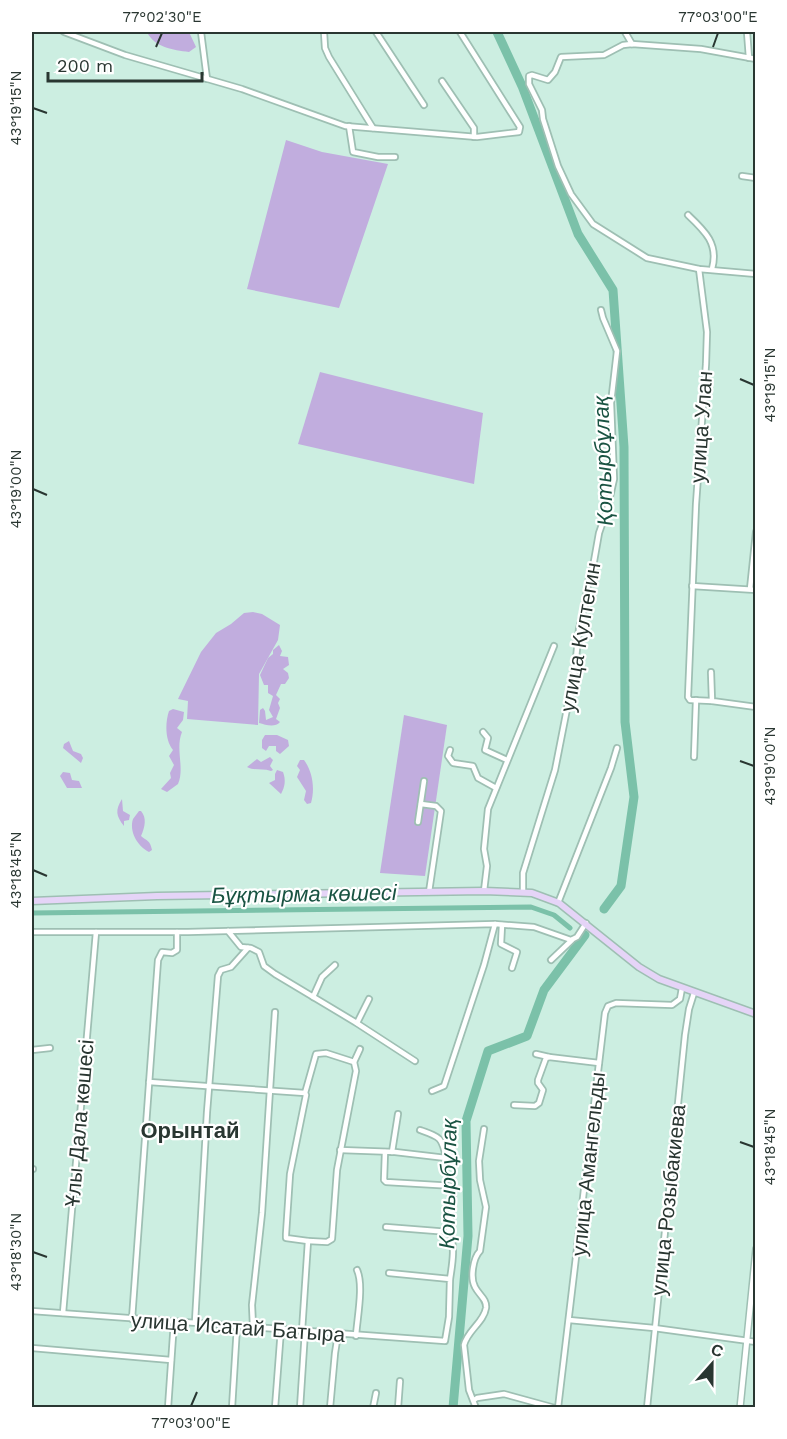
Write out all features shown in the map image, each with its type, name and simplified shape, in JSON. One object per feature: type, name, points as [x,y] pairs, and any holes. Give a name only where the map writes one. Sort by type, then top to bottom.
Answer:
[{"type":"main road","points":[[32,901],[168,896],[483,891],[532,893],[558,903],[586,922],[639,967],[659,979],[756,1014]]},
{"type":"street","points":[[64,32],[125,55],[207,79],[349,126],[474,137],[519,132],[520,128],[460,32]]},
{"type":"street","points":[[201,32],[207,79]]},
{"type":"street","points":[[324,32],[328,57],[373,128]]},
{"type":"street","points":[[376,32],[424,105]]},
{"type":"street","points":[[625,32],[632,44]]},
{"type":"street","points":[[747,32],[749,58]]},
{"type":"street","points":[[756,59],[701,49],[632,44],[623,45],[604,55],[561,57],[550,80],[529,76],[530,84],[542,110],[558,166],[571,194],[593,224],[647,258],[699,269],[756,274]]},
{"type":"street","points":[[442,81],[474,128],[474,137]]},
{"type":"street","points":[[349,126],[353,152],[378,157],[395,157]]},
{"type":"street","points":[[742,176],[756,178]]},
{"type":"street","points":[[688,215],[708,235],[713,248],[712,269]]},
{"type":"street","name":"улица Улан","points":[[696,700],[690,700],[688,697],[687,671],[706,343],[705,312],[699,269]]},
{"type":"street","name":"улица Култегин","points":[[523,892],[523,873],[555,770],[575,668],[579,629],[589,578],[614,479],[611,403],[616,351],[602,310]]},
{"type":"street","points":[[692,586],[753,590],[756,532]]},
{"type":"street","points":[[483,891],[487,866],[484,849],[488,809],[554,646]]},
{"type":"street","points":[[711,672],[712,701]]},
{"type":"street","points":[[694,757],[696,700],[756,707]]},
{"type":"street","points":[[483,732],[488,738],[485,750],[507,760]]},
{"type":"street","points":[[558,903],[617,748]]},
{"type":"street","points":[[450,750],[448,756],[453,763],[473,766],[478,778],[496,788]]},
{"type":"street","points":[[418,822],[424,781]]},
{"type":"street","points":[[421,804],[436,806],[441,811],[429,892]]},
{"type":"street","points":[[551,960],[577,938],[586,922]]},
{"type":"street","points":[[32,932],[177,932],[495,924],[534,927],[572,940]]},
{"type":"street","points":[[432,1091],[444,1086],[484,965],[495,924]]},
{"type":"street","points":[[502,925],[501,944],[517,952],[512,968]]},
{"type":"street","points":[[228,931],[241,947],[259,952],[264,966],[415,1061]]},
{"type":"street","name":"Ұлы Дала көшесі","points":[[63,1313],[96,932]]},
{"type":"street","points":[[132,1319],[158,960],[162,952],[172,953],[177,950],[177,932]]},
{"type":"street","points":[[195,1322],[218,976],[221,970],[231,967],[248,948]]},
{"type":"street","points":[[313,997],[322,977],[335,965]]},
{"type":"street","name":"улица Амангельды","points":[[556,1407],[608,1006],[616,1003],[672,1005],[680,999],[682,988]]},
{"type":"street","name":"улица Розыбакиева","points":[[647,1407],[685,1035],[694,993]]},
{"type":"street","points":[[357,1023],[369,999]]},
{"type":"street","points":[[253,1327],[252,1305],[262,1213],[275,1012]]},
{"type":"street","points":[[32,1050],[50,1048]]},
{"type":"street","points":[[354,1062],[326,1053],[316,1054],[305,1093],[290,1174],[286,1238],[327,1242],[332,1239],[340,1150],[356,1071],[354,1062],[360,1049]]},
{"type":"street","points":[[536,1054],[599,1063]]},
{"type":"street","points":[[514,1105],[535,1106],[538,1103],[543,1090],[538,1083],[546,1059],[549,1057]]},
{"type":"street","points":[[149,1082],[305,1093]]},
{"type":"street","points":[[392,1152],[398,1114]]},
{"type":"street","points":[[476,1407],[469,1390],[464,1345],[486,1307],[482,1296],[474,1286],[476,1256],[480,1251],[486,1207],[479,1170],[484,1129]]},
{"type":"street","points":[[340,1150],[392,1152],[446,1158],[439,1136],[420,1130]]},
{"type":"street","points":[[386,1152],[384,1180],[386,1182],[454,1186],[449,1232],[452,1235],[453,1249],[450,1279],[389,1273]]},
{"type":"street","points":[[386,1227],[449,1232]]},
{"type":"street","points":[[300,1407],[308,1241]]},
{"type":"street","points":[[740,1407],[756,1249]]},
{"type":"street","points":[[356,1336],[359,1292],[357,1270]]},
{"type":"street","name":"улица Исатай Батыра","points":[[32,1311],[445,1341],[449,1317],[450,1279]]},
{"type":"street","points":[[569,1320],[654,1328],[756,1342]]},
{"type":"street","points":[[168,1407],[174,1321]]},
{"type":"street","points":[[232,1407],[237,1326]]},
{"type":"street","points":[[275,1407],[282,1329]]},
{"type":"street","points":[[330,1407],[338,1334]]},
{"type":"street","points":[[32,1348],[171,1360]]},
{"type":"street","points":[[398,1407],[400,1381]]},
{"type":"street","points":[[373,1407],[376,1393]]},
{"type":"street","points":[[474,1400],[504,1394],[556,1407]]},
{"type":"shaded area","points":[[147,32],[189,32],[196,47],[189,52],[171,49],[154,41]]},
{"type":"shaded area","points":[[286,140],[322,152],[388,164],[339,308],[247,289]]},
{"type":"shaded area","points":[[320,372],[483,413],[474,484],[298,444]]},
{"type":"shaded area","points":[[244,613],[262,614],[280,625],[278,640],[259,674],[258,725],[187,719],[188,701],[178,699],[201,652],[216,633]]},
{"type":"shaded area","points":[[279,645],[282,651],[280,656],[288,657],[289,665],[283,669],[288,673],[289,678],[285,684],[281,684],[276,695],[280,699],[278,703],[280,708],[276,719],[280,722],[276,725],[267,725],[259,723],[260,710],[263,708],[265,711],[266,720],[273,717],[269,710],[273,696],[268,693],[268,685],[264,685],[260,675],[268,658],[273,654],[273,650]]},
{"type":"shaded area","points":[[173,709],[184,712],[183,720],[177,728],[182,732],[179,745],[181,772],[178,784],[167,792],[161,789],[171,778],[170,773],[174,765],[169,756],[173,750],[168,741],[166,726],[169,711]]},
{"type":"shaded area","points":[[404,715],[447,725],[425,876],[380,873]]},
{"type":"shaded area","points":[[265,735],[277,735],[288,740],[289,746],[280,754],[276,751],[276,746],[269,746],[266,751],[262,748]]},
{"type":"shaded area","points":[[69,741],[73,751],[81,754],[83,758],[81,763],[63,748],[64,744]]},
{"type":"shaded area","points":[[270,757],[273,760],[270,766],[273,770],[271,771],[247,767],[257,759],[261,762]]},
{"type":"shaded area","points":[[300,760],[304,760],[307,765],[312,781],[311,803],[307,804],[304,800],[306,791],[297,777],[300,770],[297,766]]},
{"type":"shaded area","points":[[277,770],[283,772],[285,778],[281,794],[269,783],[275,780]]},
{"type":"shaded area","points":[[63,772],[70,773],[72,780],[79,781],[82,788],[67,788],[60,776]]},
{"type":"shaded area","points":[[122,799],[123,811],[130,815],[129,820],[124,821],[124,826],[117,813]]},
{"type":"shaded area","points":[[139,811],[145,820],[141,836],[150,844],[152,850],[149,852],[141,846],[133,833],[133,819]]},
{"type":"waterway","name":"Қотырбұлақ","points":[[497,32],[522,86],[578,234],[613,290],[624,447],[625,722],[634,797],[621,886],[604,909]]},
{"type":"waterway","name":"Бұқтырма көшесі","points":[[32,913],[531,907],[554,915],[570,928]]},
{"type":"waterway","name":"Қотырбұлақ","points":[[453,1408],[468,1236],[466,1121],[488,1051],[527,1036],[544,990],[585,935]]},
{"type":"district","name":"Орынтай","points":[[190,1130]]}]
